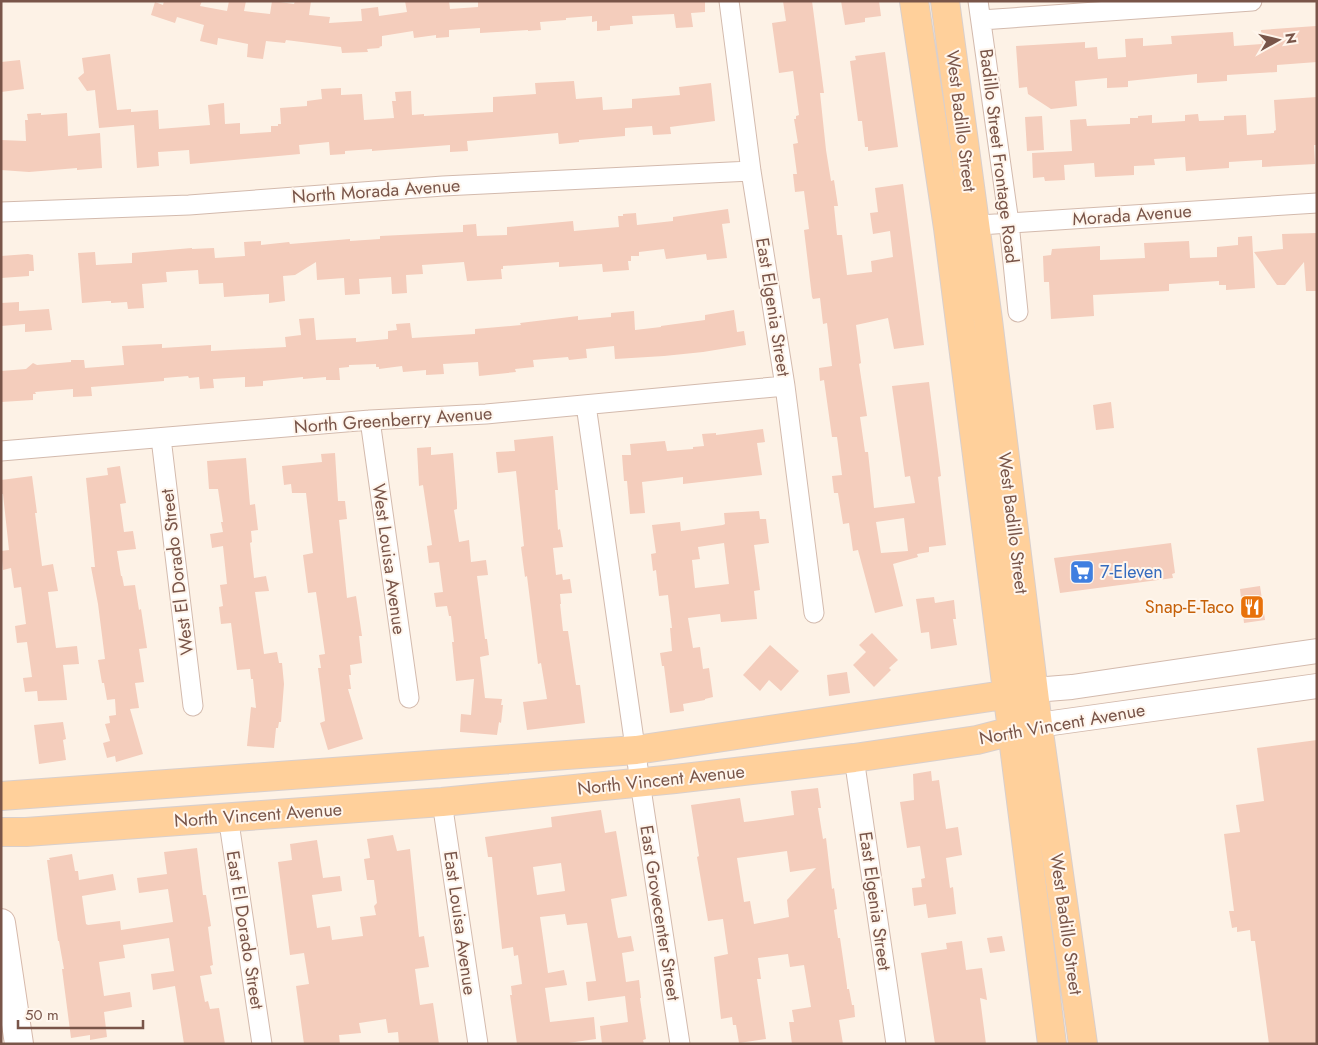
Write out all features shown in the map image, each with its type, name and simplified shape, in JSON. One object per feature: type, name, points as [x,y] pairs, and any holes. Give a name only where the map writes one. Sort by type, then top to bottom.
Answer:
[{"type":"main road","name":"West Badillo Street","points":[[914,1],[961,227],[988,320],[1038,725],[1083,1044]]},
{"type":"main road","name":"West Badillo Street","points":[[945,1],[961,227],[1007,694],[1052,1044]]},
{"type":"main road","name":"North Vincent Avenue","points":[[1,796],[636,750],[1034,690]]},
{"type":"main road","name":"North Vincent Avenue","points":[[1,832],[442,802],[640,782],[854,758],[977,740],[1038,725]]},
{"type":"main road","points":[[1,924],[19,1044]]},
{"type":"street","name":"East Elgenia Street","points":[[730,1],[751,171],[785,386],[814,613]]},
{"type":"street","name":"Badillo Street Frontage Road","points":[[978,1],[1009,223],[1018,312]]},
{"type":"street","points":[[981,20],[1252,1]]},
{"type":"street","name":"North Morada Avenue","points":[[1,212],[189,205],[443,186],[751,171]]},
{"type":"street","name":"Morada Avenue","points":[[961,227],[1317,203]]},
{"type":"street","name":"North Greenberry Avenue","points":[[1,451],[370,420],[486,414],[785,386]]},
{"type":"street","name":"East Grovecenter Street","points":[[586,405],[680,1044]]},
{"type":"street","name":"West Louisa Avenue","points":[[370,420],[409,698]]},
{"type":"street","name":"West El Dorado Street","points":[[161,438],[193,706]]},
{"type":"street","name":"North Vincent Avenue","points":[[1034,690],[1072,687],[1317,651]]},
{"type":"street","name":"North Vincent Avenue","points":[[1038,725],[1317,686]]},
{"type":"street","name":"East Elgenia Street","points":[[854,758],[896,1044]]},
{"type":"street","name":"East Louisa Avenue","points":[[442,802],[478,1044]]},
{"type":"street","name":"East El Dorado Street","points":[[228,816],[262,1044]]},
{"type":"building","points":[[164,1],[202,1],[200,6],[227,11],[229,1],[246,1],[244,11],[270,14],[272,1],[294,4],[295,1],[311,1],[309,15],[330,17],[329,23],[362,21],[361,9],[378,7],[379,16],[407,12],[405,1],[449,1],[450,9],[478,7],[478,2],[491,1],[705,1],[705,12],[691,13],[693,27],[676,28],[674,14],[632,16],[633,24],[610,26],[610,30],[597,31],[597,21],[592,22],[592,16],[540,22],[541,30],[480,33],[480,28],[449,30],[449,37],[436,38],[436,35],[414,38],[413,31],[382,36],[382,46],[380,48],[367,49],[368,52],[342,53],[341,47],[286,40],[285,43],[266,41],[263,59],[247,57],[248,44],[218,38],[217,45],[200,41],[204,25],[177,17],[175,23],[151,15],[155,2],[163,5]]},
{"type":"building","points":[[783,1],[812,1],[824,93],[820,93],[826,150],[831,181],[834,180],[838,206],[834,206],[837,235],[842,235],[847,275],[872,272],[871,261],[893,257],[890,231],[873,234],[870,213],[878,212],[875,188],[903,184],[924,345],[894,349],[888,318],[856,325],[861,363],[859,364],[867,416],[860,417],[865,452],[868,452],[874,508],[915,503],[910,476],[905,477],[892,386],[929,382],[941,476],[938,477],[946,545],[929,547],[929,552],[917,554],[918,557],[893,564],[903,606],[875,613],[858,550],[853,551],[849,523],[843,524],[838,493],[834,493],[832,476],[842,475],[837,437],[832,437],[824,380],[820,381],[819,368],[832,366],[827,323],[823,324],[820,298],[813,299],[812,297],[804,230],[809,229],[804,191],[795,192],[793,174],[797,174],[793,144],[798,143],[794,119],[799,115],[793,71],[779,73],[772,23],[786,21]],"holes":[[[904,518],[908,551],[881,553],[876,522]]]},
{"type":"building","points":[[841,1],[879,1],[881,16],[865,18],[865,22],[845,25]]},
{"type":"building","points":[[1316,26],[1317,62],[1277,65],[1277,72],[1227,75],[1227,81],[1197,83],[1197,74],[1128,81],[1128,87],[1107,88],[1107,78],[1075,81],[1077,106],[1051,109],[1028,94],[1027,87],[1019,88],[1016,46],[1085,42],[1085,48],[1097,47],[1098,59],[1126,57],[1125,39],[1143,38],[1143,46],[1172,44],[1171,36],[1233,32],[1234,46],[1262,44],[1261,30]]},
{"type":"building","points":[[885,52],[898,147],[868,151],[868,147],[865,147],[862,121],[858,121],[850,61],[856,60],[855,56]]},
{"type":"building","points":[[110,54],[117,110],[131,109],[131,112],[158,110],[159,129],[210,125],[208,105],[224,103],[225,124],[240,123],[240,134],[271,132],[271,126],[281,124],[280,108],[307,106],[307,101],[322,99],[321,89],[341,88],[341,95],[362,94],[364,120],[394,118],[392,101],[396,101],[395,92],[411,91],[412,115],[493,112],[493,97],[536,94],[535,83],[574,81],[576,99],[602,97],[603,110],[632,108],[632,99],[680,95],[679,87],[711,83],[715,121],[670,127],[671,134],[653,135],[652,126],[625,128],[625,136],[579,140],[579,142],[559,144],[558,133],[467,141],[468,151],[450,152],[450,145],[372,151],[372,149],[345,151],[345,154],[330,155],[329,142],[299,145],[300,154],[190,164],[189,150],[158,152],[159,166],[137,168],[134,125],[99,128],[95,90],[87,91],[78,78],[84,73],[82,58]]},
{"type":"building","points":[[20,60],[24,89],[1,92],[1,62]]},
{"type":"building","points":[[1317,97],[1317,145],[1314,145],[1315,164],[1262,167],[1262,160],[1229,162],[1229,168],[1186,171],[1185,157],[1154,159],[1155,165],[1134,166],[1134,175],[1095,177],[1094,163],[1064,165],[1065,180],[1045,181],[1044,177],[1033,178],[1032,153],[1072,151],[1070,120],[1086,119],[1087,126],[1130,124],[1130,118],[1152,115],[1152,123],[1185,121],[1185,115],[1198,114],[1199,121],[1224,120],[1224,116],[1246,115],[1247,135],[1274,133],[1276,130],[1274,100]]},
{"type":"building","points":[[41,113],[41,115],[67,113],[68,136],[100,133],[102,168],[29,172],[1,170],[1,140],[26,141],[25,120],[28,120],[27,114]]},
{"type":"building","points":[[1042,116],[1044,150],[1027,151],[1025,117]]},
{"type":"building","points":[[728,209],[730,223],[722,224],[727,258],[707,260],[706,254],[666,259],[664,249],[639,252],[639,256],[631,256],[631,261],[628,261],[629,270],[603,272],[602,264],[559,267],[559,262],[503,266],[503,269],[501,269],[502,279],[467,281],[464,262],[422,265],[423,274],[406,275],[407,293],[392,294],[391,277],[359,279],[360,294],[345,295],[344,278],[317,280],[316,262],[295,275],[283,276],[285,301],[269,303],[269,294],[224,297],[223,283],[199,284],[198,270],[166,272],[167,282],[142,284],[144,308],[128,309],[127,302],[82,303],[78,253],[95,252],[96,265],[132,263],[132,253],[192,248],[214,248],[215,258],[245,256],[244,242],[261,241],[261,245],[289,242],[290,244],[350,239],[350,241],[380,239],[380,236],[463,232],[463,225],[476,224],[477,236],[507,235],[507,227],[573,221],[574,231],[619,227],[618,216],[623,216],[623,214],[636,213],[637,225],[673,221],[673,217]]},
{"type":"building","points":[[1317,233],[1317,291],[1306,291],[1304,262],[1285,285],[1277,285],[1254,252],[1283,249],[1282,234]]},
{"type":"building","points":[[1252,236],[1255,288],[1226,290],[1226,285],[1219,285],[1219,281],[1169,284],[1169,291],[1093,295],[1094,316],[1051,319],[1049,282],[1044,282],[1043,256],[1051,255],[1052,249],[1100,246],[1100,260],[1145,258],[1144,243],[1189,241],[1190,258],[1217,257],[1217,247],[1238,245],[1238,237]]},
{"type":"building","points":[[33,255],[34,271],[29,271],[29,276],[1,278],[1,256]]},
{"type":"building","points":[[19,302],[19,311],[49,309],[52,330],[25,332],[25,324],[1,326],[1,303]]},
{"type":"building","points":[[734,310],[737,332],[744,331],[746,345],[703,352],[615,359],[614,346],[586,349],[587,358],[569,360],[568,357],[533,360],[534,367],[515,369],[516,372],[479,376],[478,362],[443,364],[444,374],[426,375],[426,370],[403,372],[402,366],[379,369],[379,367],[376,367],[376,364],[349,365],[349,367],[339,368],[340,380],[326,380],[326,377],[303,379],[303,377],[263,381],[263,386],[245,387],[245,377],[213,379],[214,388],[200,389],[199,377],[189,378],[188,376],[164,378],[164,381],[91,387],[92,396],[73,397],[73,389],[35,392],[33,400],[1,402],[1,371],[26,369],[33,363],[37,365],[71,362],[71,360],[84,360],[85,368],[124,365],[122,346],[162,344],[162,348],[211,345],[211,351],[286,347],[285,337],[301,335],[299,319],[314,318],[316,340],[356,338],[356,342],[388,339],[388,331],[397,330],[396,324],[410,323],[412,338],[475,334],[475,329],[521,325],[520,323],[578,316],[578,320],[611,317],[611,313],[634,311],[635,330],[705,320],[705,315]]},
{"type":"building","points":[[1111,402],[1114,428],[1096,430],[1093,405]]},
{"type":"building","points":[[763,429],[765,442],[757,443],[762,475],[683,484],[683,477],[642,482],[645,513],[630,514],[627,481],[624,481],[622,455],[631,455],[630,444],[665,441],[667,451],[693,449],[693,447],[704,446],[702,434],[716,433],[716,435]]},
{"type":"building","points":[[553,436],[558,490],[555,490],[558,530],[560,529],[563,547],[553,548],[556,575],[562,574],[563,580],[570,579],[572,593],[560,594],[560,604],[563,631],[568,631],[576,685],[580,685],[585,723],[527,730],[523,702],[547,699],[541,663],[538,664],[527,576],[525,577],[521,547],[524,546],[516,471],[498,473],[496,452],[515,451],[514,440]]},
{"type":"building","points":[[431,447],[431,455],[453,453],[457,503],[457,509],[454,510],[459,542],[469,540],[471,562],[486,560],[488,575],[477,576],[485,639],[487,639],[489,655],[480,657],[485,698],[502,699],[501,723],[499,722],[497,735],[460,732],[461,714],[471,715],[474,679],[456,681],[451,616],[449,616],[447,606],[436,607],[434,593],[443,592],[439,562],[429,563],[427,546],[432,545],[423,485],[419,486],[417,448]]},
{"type":"building","points":[[335,453],[338,501],[345,501],[347,519],[339,520],[347,598],[356,596],[362,636],[359,636],[362,663],[350,665],[351,689],[348,689],[363,739],[328,750],[320,723],[325,721],[318,668],[321,668],[319,655],[325,654],[316,592],[308,593],[303,555],[313,553],[306,493],[292,493],[291,484],[284,485],[282,466],[322,462],[321,454]]},
{"type":"building","points":[[246,458],[250,505],[255,504],[258,530],[251,531],[252,542],[250,543],[254,578],[266,576],[269,591],[255,592],[264,654],[277,652],[279,663],[282,663],[284,684],[281,722],[279,722],[278,728],[276,728],[274,748],[247,746],[251,707],[256,708],[253,679],[251,679],[250,669],[237,670],[231,623],[221,624],[219,607],[223,606],[220,585],[227,584],[223,546],[212,548],[210,534],[223,532],[221,522],[223,522],[218,489],[209,489],[207,461]]},
{"type":"building","points":[[120,466],[126,503],[120,504],[124,532],[133,531],[136,549],[117,551],[124,586],[135,585],[147,648],[139,649],[144,682],[135,683],[139,708],[130,709],[143,754],[116,762],[115,756],[107,758],[103,743],[110,741],[105,724],[110,723],[109,716],[116,715],[115,699],[107,700],[98,660],[105,659],[91,567],[95,567],[86,478],[108,475],[107,468]]},
{"type":"building","points":[[32,476],[42,566],[53,564],[58,591],[48,592],[56,648],[77,646],[79,664],[63,665],[67,700],[38,701],[37,691],[25,692],[23,678],[32,677],[27,642],[17,643],[15,626],[26,624],[21,587],[14,588],[11,568],[3,570],[1,551],[9,550],[3,494],[1,494],[1,480]]},
{"type":"building","points":[[759,511],[760,519],[766,519],[769,543],[754,545],[760,590],[754,591],[757,619],[721,622],[720,614],[688,618],[693,648],[700,647],[703,669],[709,668],[713,697],[683,704],[684,711],[670,713],[664,666],[662,666],[660,653],[672,651],[670,628],[672,628],[668,595],[659,596],[656,570],[653,571],[651,554],[656,553],[652,525],[680,522],[681,531],[723,525],[725,524],[724,513]],"holes":[[[724,543],[729,584],[695,588],[692,560],[700,559],[698,547]]]},
{"type":"building","points":[[1171,543],[1175,573],[1172,574],[1173,578],[1060,593],[1054,558]]},
{"type":"building","name":"Snap-E-Taco","points":[[1260,586],[1265,620],[1244,623],[1240,589]]},
{"type":"building","points":[[934,597],[935,603],[954,600],[956,619],[953,619],[957,645],[931,649],[929,632],[921,633],[916,599]]},
{"type":"building","points":[[872,633],[898,660],[874,687],[853,665],[866,652],[859,645]]},
{"type":"building","points":[[770,645],[799,671],[781,691],[769,680],[760,691],[743,675]]},
{"type":"building","points":[[847,672],[850,693],[829,696],[827,675]]},
{"type":"building","points":[[63,722],[66,739],[63,740],[66,760],[39,764],[34,725]]},
{"type":"building","points":[[1317,740],[1317,1044],[1269,1044],[1255,941],[1251,941],[1250,930],[1237,932],[1237,927],[1232,928],[1229,911],[1234,911],[1224,834],[1240,832],[1236,805],[1264,801],[1257,748]]},
{"type":"building","points":[[931,771],[932,781],[939,780],[946,829],[958,827],[962,855],[946,858],[950,888],[953,887],[956,914],[928,918],[926,904],[914,906],[912,888],[922,887],[921,879],[925,878],[920,846],[907,848],[900,802],[914,800],[913,774]]},
{"type":"building","points":[[818,788],[821,808],[818,808],[823,839],[826,838],[832,889],[834,888],[837,909],[834,910],[838,938],[840,938],[847,989],[849,989],[852,1005],[854,1005],[855,1017],[839,1020],[843,1044],[792,1044],[789,1022],[794,1022],[792,1010],[811,1007],[804,965],[790,967],[788,954],[758,958],[761,979],[757,979],[766,1039],[739,1043],[736,1025],[733,1025],[732,1017],[721,1019],[714,957],[728,954],[723,919],[708,921],[697,857],[699,856],[691,805],[740,798],[744,822],[753,821],[794,815],[791,791]],"holes":[[[787,851],[790,872],[816,868],[787,900],[789,917],[754,924],[750,901],[744,902],[737,858]]]},
{"type":"building","points":[[601,810],[605,833],[616,831],[627,896],[611,899],[618,938],[631,936],[634,951],[622,953],[626,982],[639,980],[646,1039],[643,1040],[644,1044],[602,1044],[600,1026],[628,1022],[625,996],[588,1001],[586,982],[596,981],[587,923],[567,925],[565,914],[540,917],[548,973],[564,970],[567,985],[545,988],[550,1022],[594,1017],[596,1039],[561,1044],[517,1044],[510,995],[512,995],[511,986],[522,984],[518,955],[514,956],[513,947],[502,949],[492,857],[488,857],[485,837],[552,827],[551,817]],"holes":[[[561,863],[565,891],[537,895],[533,867]]]},
{"type":"building","points":[[393,835],[397,851],[410,849],[419,937],[424,936],[429,967],[415,969],[420,1005],[433,1003],[439,1044],[399,1044],[398,1032],[388,1033],[386,1019],[359,1023],[361,1033],[339,1035],[340,1044],[304,1044],[296,986],[309,984],[304,953],[290,955],[278,862],[292,860],[290,844],[317,840],[323,878],[340,876],[342,891],[312,895],[317,928],[330,926],[332,940],[363,936],[360,917],[376,915],[374,906],[377,903],[374,880],[367,880],[364,859],[370,858],[367,839]]},
{"type":"building","points":[[197,848],[203,895],[206,895],[211,926],[208,927],[213,965],[210,966],[212,974],[200,976],[205,1002],[208,1001],[210,1009],[219,1008],[225,1044],[184,1044],[175,986],[153,990],[151,974],[174,971],[169,938],[123,945],[125,958],[99,962],[104,996],[130,992],[132,1007],[104,1012],[107,1037],[90,1040],[90,1035],[71,1038],[62,969],[64,969],[58,941],[47,860],[72,854],[75,871],[78,871],[79,880],[113,874],[116,890],[82,896],[86,924],[120,921],[121,930],[173,922],[168,889],[139,893],[137,878],[167,874],[164,852]]},
{"type":"building","points":[[1002,936],[1005,951],[990,953],[987,938]]},
{"type":"building","points":[[962,941],[966,970],[982,968],[987,1000],[980,998],[986,1044],[935,1044],[921,953],[947,949],[946,943]]},
{"type":"place","name":"7-Eleven","points":[[1082,572]]},
{"type":"place","name":"Snap-E-Taco","points":[[1252,607]]}]
